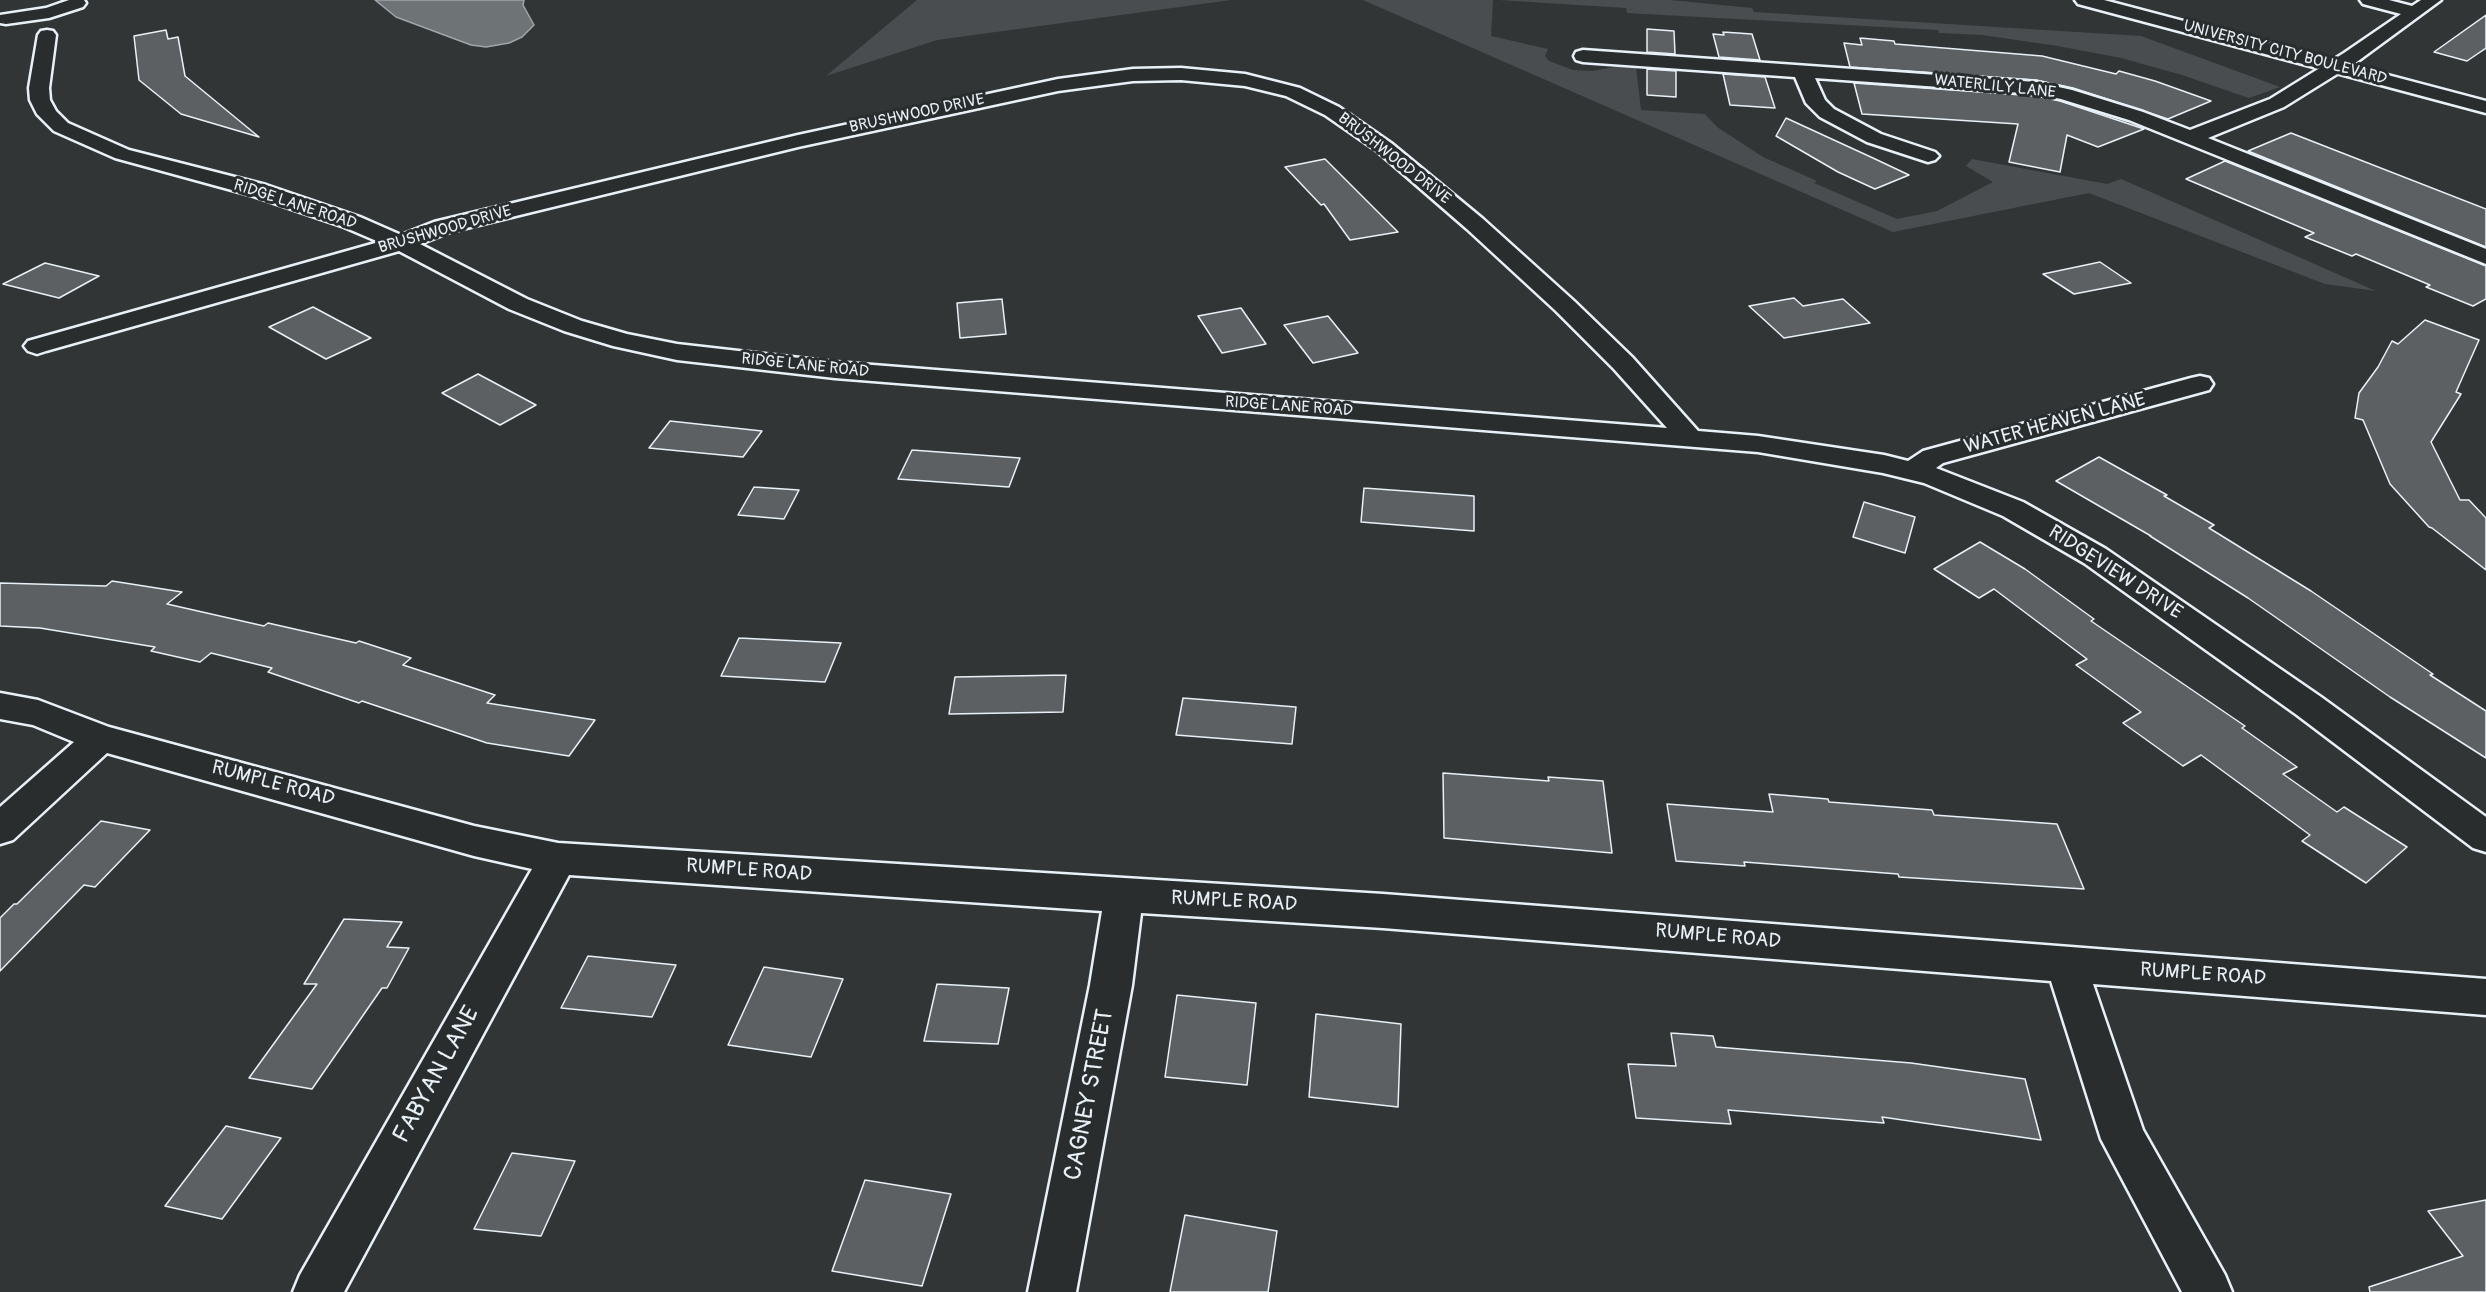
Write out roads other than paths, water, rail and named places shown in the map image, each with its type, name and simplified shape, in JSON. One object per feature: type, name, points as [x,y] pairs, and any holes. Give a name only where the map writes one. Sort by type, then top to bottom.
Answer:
[{"type":"street","name":"UNIVERSITY CITY BOULEVARD","points":[[2084,0],[2486,92]]},
{"type":"street","name":"UNIVERSITY CITY BOULEVARD","points":[[2135,0],[2343,61],[2486,107]]},
{"type":"street","points":[[2369,0],[2415,12]]},
{"type":"street","points":[[2192,137],[2277,103],[2432,0]]},
{"type":"street","points":[[3,18],[49,13],[77,2]]},
{"type":"street","points":[[3,18],[28,25],[47,36],[64,26],[75,10],[77,2]]},
{"type":"street","name":"RIDGE LANE ROAD","points":[[47,36],[39,88],[40,100],[47,114],[61,127],[122,154],[309,207],[401,243],[518,304],[573,326],[622,341],[677,352],[835,370],[1689,438]]},
{"type":"street","name":"WATERLILY LANE","points":[[1583,56],[2036,88],[2099,103],[2192,137],[2486,257]]},
{"type":"street","points":[[1803,72],[1816,103],[1827,113],[1874,138],[1928,156]]},
{"type":"street","name":"BRUSHWOOD DRIVE","points":[[37,346],[401,243],[442,227],[633,180],[888,120],[1058,85],[1155,74],[1245,80],[1285,90],[1317,103],[1384,147],[1475,224],[1565,306],[1630,371],[1689,438]]},
{"type":"street","name":"WATER HEAVEN LANE","points":[[1912,471],[1933,457],[2200,384]]},
{"type":"street","name":"RIDGEVIEW DRIVE","points":[[1689,438],[1816,452],[1912,471],[1970,490],[2013,509],[2094,556],[2300,700],[2486,837]]},
{"type":"street","name":"RUMPLE ROAD","points":[[0,706],[38,713],[101,738],[474,841],[558,858],[1383,911],[2486,997]]},
{"type":"street","points":[[0,829],[101,738]]},
{"type":"street","name":"FABYAN LANE","points":[[316,1292],[558,858]]},
{"type":"street","name":"CAGNEY STREET","points":[[1052,1292],[1111,985],[1124,896]]},
{"type":"street","points":[[2066,965],[2124,1139],[2208,1292]]}]
